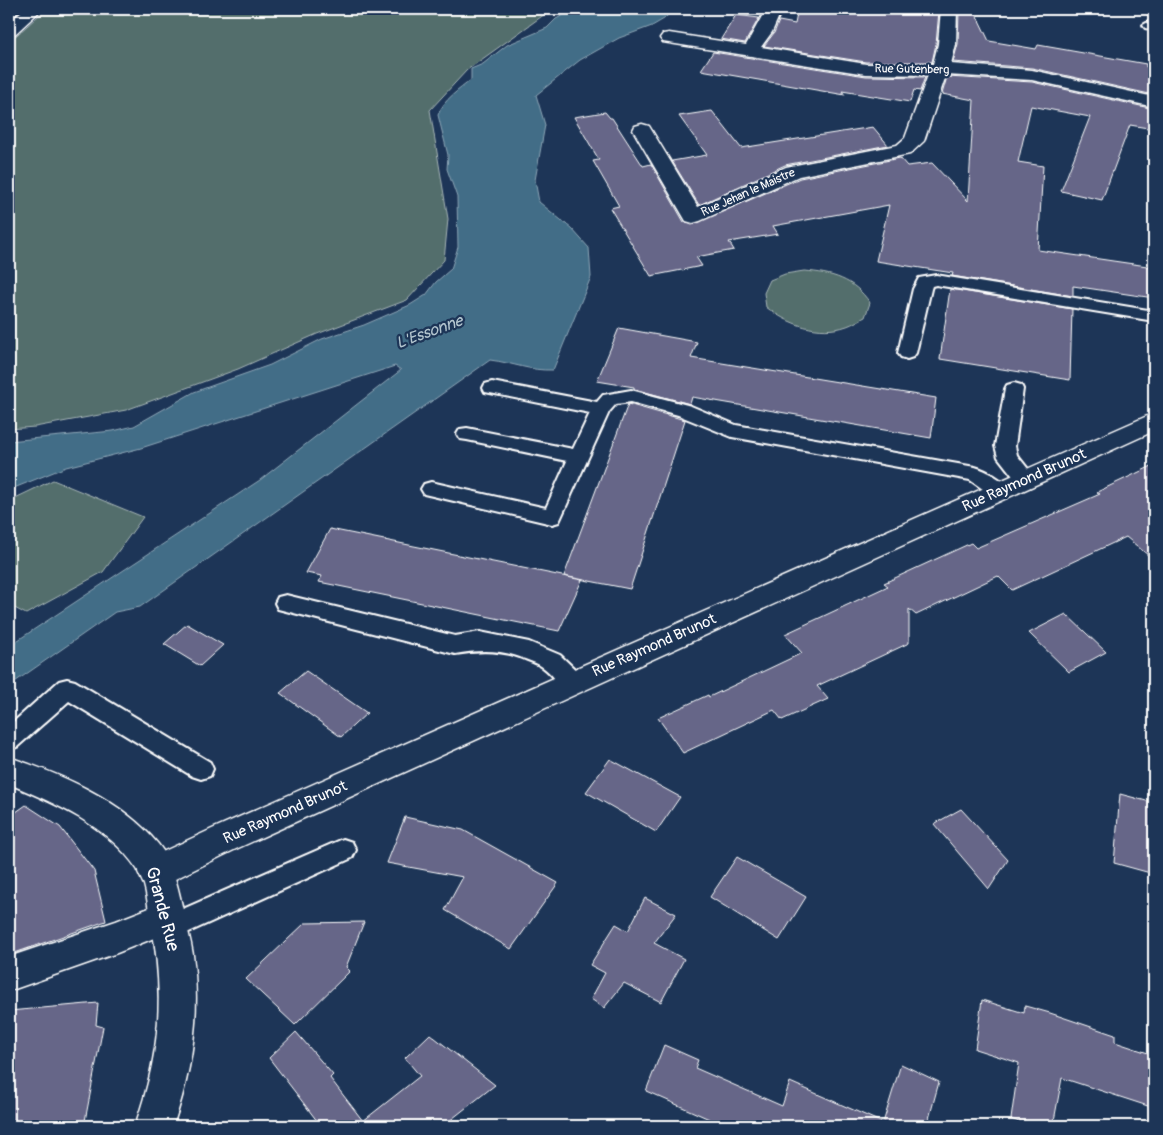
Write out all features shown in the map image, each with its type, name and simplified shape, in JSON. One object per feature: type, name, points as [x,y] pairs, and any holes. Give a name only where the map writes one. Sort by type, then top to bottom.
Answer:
[{"type":"street","points":[[9,30],[34,9]]},
{"type":"street","points":[[750,51],[763,32],[774,9]]},
{"type":"street","points":[[940,70],[947,44],[949,9]]},
{"type":"street","name":"Rue Gutenberg","points":[[669,38],[866,69],[997,71],[1032,75],[1154,102]]},
{"type":"street","name":"Rue Jehan le Maistre","points":[[642,130],[693,217],[793,171],[903,150],[914,141],[940,70]]},
{"type":"street","name":"Rue Raymond Brunot","points":[[156,872],[1154,421]]},
{"type":"street","name":"Grande Rue","points":[[9,770],[59,790],[105,817],[128,834],[148,855],[156,872],[176,961],[177,1000],[175,1042],[169,1081],[154,1126]]},
{"type":"street","points":[[9,974],[168,922]]},
{"type":"lane","points":[[907,353],[922,289],[925,282],[936,280],[1154,316]]},
{"type":"lane","points":[[492,388],[601,409]]},
{"type":"lane","points":[[1014,389],[1006,446],[1008,457],[1026,479]]},
{"type":"lane","points":[[431,489],[552,517],[601,409],[610,399],[631,396],[684,410],[732,431],[975,474],[1000,490]]},
{"type":"lane","points":[[467,434],[579,457]]},
{"type":"lane","points":[[975,474],[1008,457]]},
{"type":"lane","points":[[286,603],[454,646],[480,641],[521,648],[552,661],[573,682]]},
{"type":"lane","points":[[9,740],[67,688],[202,769]]},
{"type":"lane","points":[[168,922],[342,850]]},
{"type":"green space","points":[[46,9],[552,9],[467,70],[430,110],[448,219],[444,260],[407,300],[317,334],[238,369],[126,410],[35,427],[9,429],[9,42]]},
{"type":"green space","points":[[804,271],[824,273],[842,279],[857,288],[870,303],[865,317],[836,329],[815,329],[784,319],[766,307],[764,293],[770,280],[785,274]]},
{"type":"green space","points":[[53,480],[143,517],[103,572],[26,614],[9,605],[9,501]]},
{"type":"water","name":"L'Essonne","points":[[574,9],[674,9],[664,19],[652,26],[619,38],[580,60],[536,95],[545,125],[535,180],[539,202],[572,229],[589,248],[591,277],[553,370],[536,369],[490,360],[140,607],[115,612],[9,686],[9,646],[260,480],[401,370],[395,366],[141,448],[66,467],[9,490],[9,441],[113,431],[134,426],[194,392],[270,365],[322,339],[364,325],[410,305],[426,295],[436,282],[451,269],[458,247],[457,197],[447,169],[448,155],[438,115],[441,109],[452,95],[471,80],[471,69],[483,64],[507,45],[547,28],[556,19]]},
{"type":"building","points":[[798,9],[919,9],[918,11],[939,11],[936,44],[932,62],[866,62],[764,46],[774,33],[779,21],[795,24]]},
{"type":"building","points":[[959,12],[975,12],[989,41],[1036,49],[1038,45],[1146,64],[1146,67],[1154,68],[1154,95],[1032,68],[953,62],[958,44]]},
{"type":"building","points":[[736,15],[759,18],[745,43],[721,39]]},
{"type":"building","points":[[713,52],[866,76],[925,77],[920,91],[914,90],[910,102],[842,91],[845,95],[701,70]]},
{"type":"building","points":[[947,77],[1032,82],[1154,109],[1154,129],[1130,125],[1102,200],[1061,191],[1090,117],[1031,106],[1018,162],[1043,166],[1038,250],[1154,267],[1154,298],[1073,286],[1073,296],[952,276],[953,273],[876,261],[889,205],[773,226],[778,234],[729,242],[734,250],[696,257],[702,266],[651,276],[610,208],[619,206],[593,161],[599,160],[574,117],[605,112],[612,118],[643,166],[651,164],[684,222],[692,225],[800,178],[900,158],[907,166],[932,163],[968,201],[974,100],[942,94]]},
{"type":"building","points":[[712,111],[741,148],[873,127],[888,145],[785,165],[699,205],[672,161],[707,155],[679,116]]},
{"type":"building","points":[[950,289],[1072,309],[1070,380],[940,359]]},
{"type":"building","points":[[619,328],[697,342],[691,358],[936,398],[931,438],[692,397],[690,404],[634,389],[634,387],[597,381]]},
{"type":"building","points":[[628,404],[685,420],[630,589],[564,576]]},
{"type":"building","points":[[1154,465],[1154,560],[1126,537],[1012,590],[998,576],[916,615],[909,609],[909,643],[817,686],[828,699],[782,720],[774,710],[683,753],[658,718],[708,695],[709,697],[802,653],[785,634],[888,586],[884,583],[971,543],[976,548],[1100,494],[1097,492]]},
{"type":"building","points":[[330,529],[582,580],[559,631],[319,582],[322,576],[306,573]]},
{"type":"building","points":[[1066,614],[1106,652],[1069,672],[1029,633]]},
{"type":"building","points":[[187,624],[223,645],[200,666],[164,644]]},
{"type":"building","points":[[306,671],[367,713],[341,737],[280,693]]},
{"type":"building","points":[[610,759],[680,797],[656,832],[586,792]]},
{"type":"building","points":[[1120,794],[1154,803],[1154,874],[1114,863]]},
{"type":"building","points":[[26,805],[60,827],[94,871],[106,921],[9,955],[9,817]]},
{"type":"building","points":[[961,809],[1008,860],[989,889],[934,824]]},
{"type":"building","points":[[405,817],[463,830],[558,883],[511,949],[445,910],[463,877],[387,863]]},
{"type":"building","points":[[737,857],[806,897],[779,940],[710,897]]},
{"type":"building","points":[[645,898],[676,914],[654,943],[684,959],[661,1002],[624,983],[604,1008],[591,999],[605,973],[590,965],[616,924],[628,931]]},
{"type":"building","points":[[364,922],[346,967],[350,971],[295,1025],[246,979],[305,923]]},
{"type":"building","points":[[982,1000],[1024,1013],[1025,1006],[1050,1013],[1115,1035],[1115,1042],[1154,1055],[1154,1108],[1062,1078],[1053,1126],[1030,1126],[1011,1119],[1019,1063],[975,1049]]},
{"type":"building","points":[[98,1003],[96,1025],[103,1027],[84,1126],[9,1126],[9,1011]]},
{"type":"building","points":[[296,1032],[333,1075],[330,1078],[363,1121],[420,1076],[405,1058],[430,1034],[495,1085],[443,1126],[321,1126],[269,1058]]},
{"type":"building","points":[[664,1045],[698,1060],[695,1068],[782,1106],[790,1082],[883,1123],[901,1064],[939,1082],[927,1126],[725,1126],[646,1091]]}]
